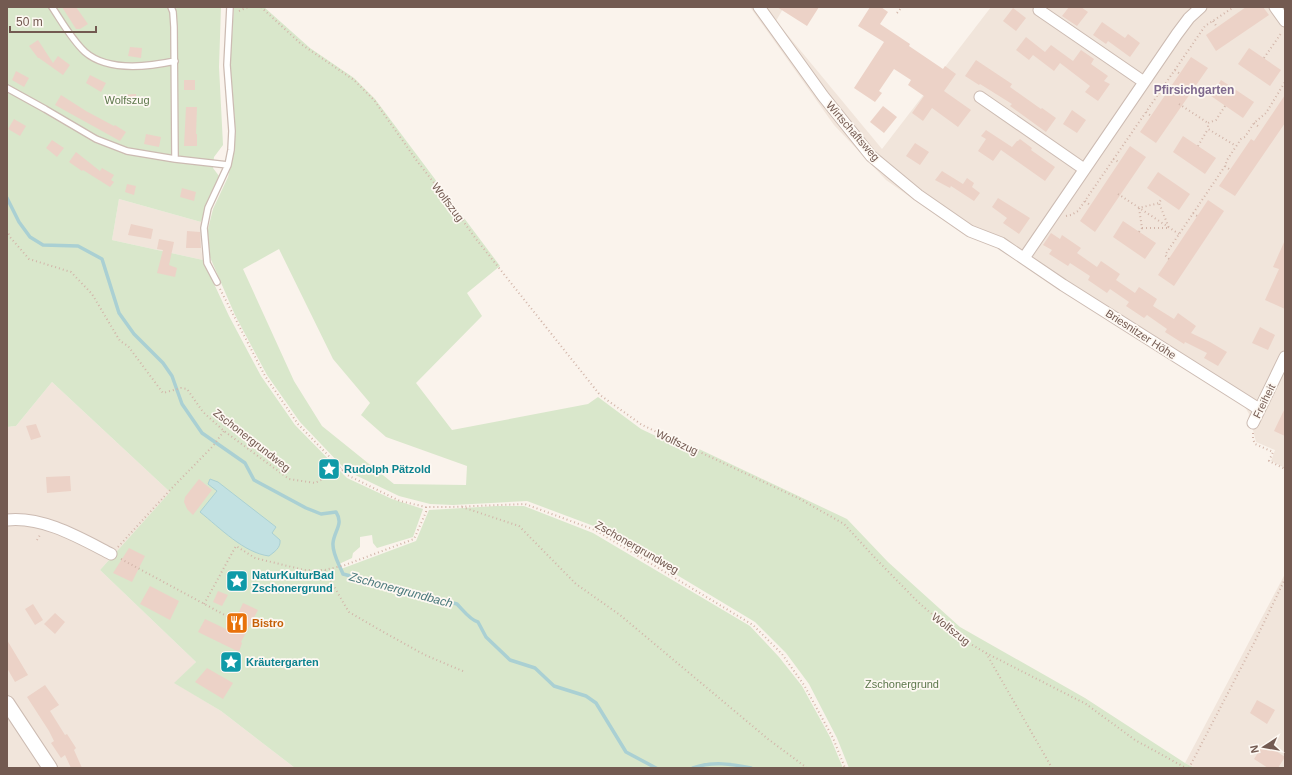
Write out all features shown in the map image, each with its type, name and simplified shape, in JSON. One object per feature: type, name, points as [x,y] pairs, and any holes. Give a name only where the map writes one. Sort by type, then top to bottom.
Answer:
[{"type":"street","name":"Wirtschaftsweg","points":[[759,7],[823,96],[871,156],[918,195],[970,231]]},
{"type":"street","points":[[1024,258],[1181,29],[1189,18],[1201,7]]},
{"type":"street","points":[[1275,7],[1285,21]]},
{"type":"street","points":[[1039,10],[1144,82]]},
{"type":"street","points":[[980,97],[1084,169]]},
{"type":"street","name":"Briesnitzer Höhe","points":[[970,231],[1002,243],[1063,285],[1259,410]]},
{"type":"street","name":"Freiheit","points":[[1253,424],[1285,357]]},
{"type":"street","points":[[7,520],[17,519],[58,527],[111,554]]},
{"type":"street","points":[[7,702],[50,768]]},
{"type":"lane","points":[[52,7],[78,45],[86,53],[97,59],[112,64],[140,67],[175,62]]},
{"type":"lane","points":[[171,7],[173,12],[175,62],[175,159]]},
{"type":"lane","points":[[217,282],[208,263],[204,228],[208,208],[228,164],[231,150],[232,131],[227,65],[230,7]]},
{"type":"lane","points":[[7,88],[96,139],[127,151],[175,159],[228,164]]},
{"type":"path","name":"Wolfszug","points":[[261,7],[301,44],[354,80],[374,100],[476,240],[600,395],[642,425],[800,499],[844,524],[918,602],[957,636],[986,653],[1086,704],[1135,740],[1187,768]]},
{"type":"path","points":[[897,13],[902,7]]},
{"type":"path","points":[[1051,218],[1071,215],[1078,211],[1205,26],[1234,7]]},
{"type":"path","points":[[1213,22],[1217,27]]},
{"type":"path","points":[[1264,58],[1285,28]]},
{"type":"path","points":[[1175,70],[1180,74]]},
{"type":"path","points":[[1169,259],[1165,255],[1226,166],[1227,160],[1236,146],[1241,139],[1245,137],[1254,123],[1266,113],[1285,82]]},
{"type":"path","points":[[1179,104],[1208,123]]},
{"type":"path","points":[[1208,123],[1216,120],[1225,106]]},
{"type":"path","points":[[1146,112],[1151,116]]},
{"type":"path","points":[[1198,146],[1208,129],[1208,123]]},
{"type":"path","points":[[1254,123],[1259,127]]},
{"type":"path","points":[[1208,129],[1236,146]]},
{"type":"path","points":[[1114,159],[1119,162]]},
{"type":"path","points":[[1226,166],[1229,169]]},
{"type":"path","points":[[1118,194],[1179,234]]},
{"type":"path","points":[[1139,208],[1159,203],[1162,198]]},
{"type":"path","points":[[1085,201],[1090,205]]},
{"type":"path","points":[[1159,203],[1169,228]]},
{"type":"path","points":[[1139,208],[1142,228],[1140,232]]},
{"type":"path","points":[[1193,213],[1198,216]]},
{"type":"path","points":[[1142,228],[1169,228]]},
{"type":"path","name":"Zschonergrundweg","points":[[7,230],[10,237],[29,259],[72,272],[92,294],[120,341],[128,346],[163,393],[180,388],[187,389],[203,412],[224,431],[289,479],[315,483],[342,469]]},
{"type":"path","name":"Zschonergrundweg","points":[[217,282],[265,376],[298,424],[347,475],[400,501],[426,507],[525,504],[595,530],[753,625],[782,654],[804,685],[833,738],[845,768]]},
{"type":"path","points":[[1253,424],[1253,439],[1255,444],[1273,452],[1269,461],[1285,469]]},
{"type":"path","points":[[224,431],[213,446],[111,554],[234,620]]},
{"type":"path","points":[[461,506],[519,526],[576,584],[620,615],[768,739],[808,768]]},
{"type":"path","points":[[204,604],[236,546],[255,558],[304,570],[325,570],[336,568],[414,539],[426,512],[426,507]]},
{"type":"path","points":[[325,570],[349,612],[425,655],[465,672]]},
{"type":"path","points":[[1187,768],[1256,639],[1285,579]]},
{"type":"path","points":[[986,653],[1052,768]]},
{"type":"shaded area","points":[[750,7],[784,7],[776,21],[882,149],[991,7],[1285,7],[1285,468],[1271,461],[1275,450],[1256,442],[1253,430],[1248,424],[1249,414],[1245,407],[1000,247],[963,234],[886,180],[834,125]]},
{"type":"shaded area","points":[[119,199],[201,222],[201,248],[203,260],[112,240]]},
{"type":"shaded area","points":[[52,382],[170,492],[100,570],[196,662],[175,683],[221,711],[295,768],[7,768],[7,427],[16,426]]},
{"type":"shaded area","points":[[1285,574],[1285,768],[1195,768],[1185,763]]},
{"type":"green space","points":[[7,7],[221,7],[219,67],[223,145],[214,157],[213,168],[219,176],[201,222],[119,199],[112,240],[203,260],[229,316],[261,376],[295,425],[347,478],[392,499],[423,509],[413,537],[377,548],[373,543],[372,535],[360,537],[360,547],[353,553],[352,558],[339,564],[341,569],[416,541],[429,510],[524,506],[593,533],[750,626],[779,657],[802,686],[830,737],[843,768],[295,768],[221,711],[174,683],[196,662],[100,570],[170,492],[52,382],[16,426],[7,427]]},
{"type":"green space","name":"Zschonergrund","points":[[234,7],[264,7],[310,48],[354,78],[375,99],[500,266],[467,293],[482,316],[416,383],[452,430],[588,404],[598,397],[641,429],[677,446],[680,440],[847,519],[888,562],[960,627],[1085,698],[1195,768],[849,768],[837,738],[809,684],[786,653],[755,622],[599,528],[527,501],[453,505],[430,504],[399,496],[349,472],[300,422],[267,375],[235,315],[209,255],[207,244],[208,229],[213,209],[228,177],[235,148],[235,123],[230,63]],"holes":[[[279,249],[333,359],[370,403],[361,415],[386,437],[467,466],[466,485],[394,484],[322,426],[294,381],[243,269]]]},
{"type":"water","points":[[210,479],[218,482],[276,527],[272,533],[280,540],[280,543],[278,548],[269,556],[260,554],[241,545],[200,512],[217,491],[208,484]]},
{"type":"building","points":[[62,7],[76,7],[88,24],[80,29],[76,29]]},
{"type":"building","points":[[777,7],[819,7],[807,26]]},
{"type":"building","points":[[870,7],[881,7],[888,12],[880,24],[943,69],[945,66],[956,74],[944,91],[971,110],[958,127],[932,108],[923,121],[912,113],[924,96],[908,85],[911,80],[894,69],[879,91],[882,93],[875,102],[854,88],[884,42],[858,26]]},
{"type":"building","points":[[1069,7],[1081,7],[1088,12],[1077,26],[1062,16]]},
{"type":"building","points":[[1246,7],[1263,7],[1269,15],[1216,51],[1206,35]]},
{"type":"building","points":[[1013,8],[1026,18],[1016,31],[1003,21]]},
{"type":"building","points":[[1102,22],[1125,38],[1128,34],[1140,43],[1130,57],[1108,41],[1106,44],[1093,35]]},
{"type":"building","points":[[1026,37],[1045,52],[1051,45],[1073,61],[1081,50],[1094,59],[1091,64],[1108,76],[1104,81],[1110,84],[1098,101],[1085,92],[1090,86],[1060,63],[1054,71],[1033,55],[1029,60],[1016,50]]},
{"type":"building","points":[[38,40],[53,63],[58,56],[70,65],[63,75],[38,58],[29,46]]},
{"type":"building","points":[[130,47],[142,48],[141,58],[128,56]]},
{"type":"building","points":[[1249,48],[1281,70],[1270,86],[1238,64]]},
{"type":"building","points":[[1191,57],[1208,68],[1156,143],[1140,132]]},
{"type":"building","points":[[976,60],[1012,84],[1010,87],[1056,118],[1046,132],[1010,106],[1012,104],[965,76]]},
{"type":"building","points":[[16,71],[29,78],[24,87],[12,80]]},
{"type":"building","points":[[90,75],[106,83],[101,92],[86,83]]},
{"type":"building","points":[[184,80],[195,80],[195,90],[184,90]]},
{"type":"building","points":[[1221,80],[1254,102],[1243,118],[1211,96]]},
{"type":"building","points":[[136,94],[136,104],[122,104],[122,95]]},
{"type":"building","points":[[61,95],[86,111],[126,132],[120,141],[55,105]]},
{"type":"building","points":[[1285,95],[1285,123],[1235,196],[1219,186],[1251,139],[1254,141]]},
{"type":"building","points":[[883,106],[897,117],[884,133],[870,122]]},
{"type":"building","points":[[186,107],[197,107],[197,146],[184,146]]},
{"type":"building","points":[[1072,110],[1086,120],[1077,133],[1063,124]]},
{"type":"building","points":[[14,119],[26,126],[20,136],[8,129]]},
{"type":"building","points":[[986,130],[1012,147],[1020,139],[1032,148],[1031,150],[1055,167],[1045,181],[1001,150],[993,161],[978,151],[986,139],[981,136]]},
{"type":"building","points":[[146,134],[161,137],[159,147],[144,144]]},
{"type":"building","points":[[1183,136],[1216,158],[1205,174],[1173,152]]},
{"type":"building","points":[[52,140],[64,148],[57,157],[46,148]]},
{"type":"building","points":[[915,143],[929,152],[920,165],[906,156]]},
{"type":"building","points":[[1130,146],[1146,157],[1095,232],[1080,221]]},
{"type":"building","points":[[76,152],[100,171],[102,168],[114,175],[111,180],[114,182],[110,187],[69,162]]},
{"type":"building","points":[[942,171],[963,184],[967,178],[974,183],[972,187],[980,193],[974,201],[951,186],[950,188],[935,180]]},
{"type":"building","points":[[1158,172],[1190,194],[1179,210],[1147,188]]},
{"type":"building","points":[[127,184],[136,186],[134,195],[125,192]]},
{"type":"building","points":[[182,188],[196,192],[194,201],[180,197]]},
{"type":"building","points":[[998,198],[1030,218],[1019,234],[1003,223],[1007,218],[992,207]]},
{"type":"building","points":[[1208,200],[1224,211],[1174,286],[1158,275]]},
{"type":"building","points":[[1123,221],[1156,243],[1145,259],[1113,237]]},
{"type":"building","points":[[131,224],[153,229],[151,239],[128,235]]},
{"type":"building","points":[[187,231],[200,232],[201,248],[186,248]]},
{"type":"building","points":[[1051,233],[1060,239],[1062,235],[1081,248],[1077,253],[1097,267],[1101,261],[1120,274],[1116,280],[1135,293],[1139,287],[1157,299],[1153,306],[1174,319],[1178,313],[1196,326],[1191,333],[1227,352],[1218,366],[1204,358],[1207,353],[1185,342],[1184,344],[1165,332],[1167,329],[1147,315],[1144,318],[1126,306],[1129,302],[1110,289],[1107,293],[1088,280],[1090,276],[1070,263],[1068,266],[1049,254],[1052,250],[1043,245]]},
{"type":"building","points":[[159,239],[174,242],[169,265],[177,268],[175,277],[157,273],[163,250],[157,249]]},
{"type":"building","points":[[1285,240],[1285,309],[1265,300],[1279,269],[1273,267]]},
{"type":"building","points":[[1260,327],[1275,335],[1268,350],[1252,343]]},
{"type":"building","points":[[1285,408],[1285,436],[1274,431]]},
{"type":"building","points":[[36,424],[41,437],[31,440],[26,426]]},
{"type":"building","points":[[70,476],[71,491],[47,493],[46,477]]},
{"type":"building","points":[[199,479],[212,490],[193,515],[187,509],[184,502],[185,497]]},
{"type":"building","points":[[129,548],[145,556],[132,582],[113,573]]},
{"type":"building","points":[[150,586],[179,601],[170,620],[140,604]]},
{"type":"building","points":[[218,591],[228,595],[222,606],[213,602]]},
{"type":"building","points":[[243,603],[258,610],[241,642],[239,652],[198,632],[205,619],[230,631]]},
{"type":"building","points":[[33,604],[43,620],[35,625],[25,609]]},
{"type":"building","points":[[55,613],[65,622],[55,634],[44,624]]},
{"type":"building","points":[[7,640],[28,675],[15,682],[7,668]]},
{"type":"building","points":[[207,668],[233,683],[223,699],[195,682]]},
{"type":"building","points":[[45,685],[59,705],[50,711],[65,735],[67,734],[76,748],[74,750],[82,768],[71,768],[65,755],[61,758],[51,743],[54,741],[49,731],[27,697]]},
{"type":"building","points":[[1257,700],[1275,710],[1267,724],[1250,713]]},
{"type":"building","points":[[1264,743],[1285,757],[1278,768],[1268,768],[1254,759]]},
{"type":"waterway","name":"Zschonergrundbach","points":[[7,198],[19,222],[30,237],[43,245],[78,246],[102,259],[119,313],[134,334],[163,363],[172,376],[182,404],[202,433],[245,463],[254,480],[306,508],[321,514],[336,512],[339,524],[333,547],[343,574],[457,604],[469,617],[478,622],[486,637],[510,660],[535,668],[554,686],[586,696],[596,703],[626,752],[656,768]]},
{"type":"waterway","name":"Zschonergrundbach","points":[[693,768],[707,764],[729,764],[751,768]]},
{"type":"place","name":"Rudolph Pätzold","points":[[329,469]]},
{"type":"place","name":"NaturKulturBad Zschonergrund","points":[[237,581]]},
{"type":"place","name":"Bistro","points":[[237,623]]},
{"type":"place","name":"Kräutergarten","points":[[231,662]]},
{"type":"district","name":"Pfirsichgarten","points":[[1194,90]]}]
